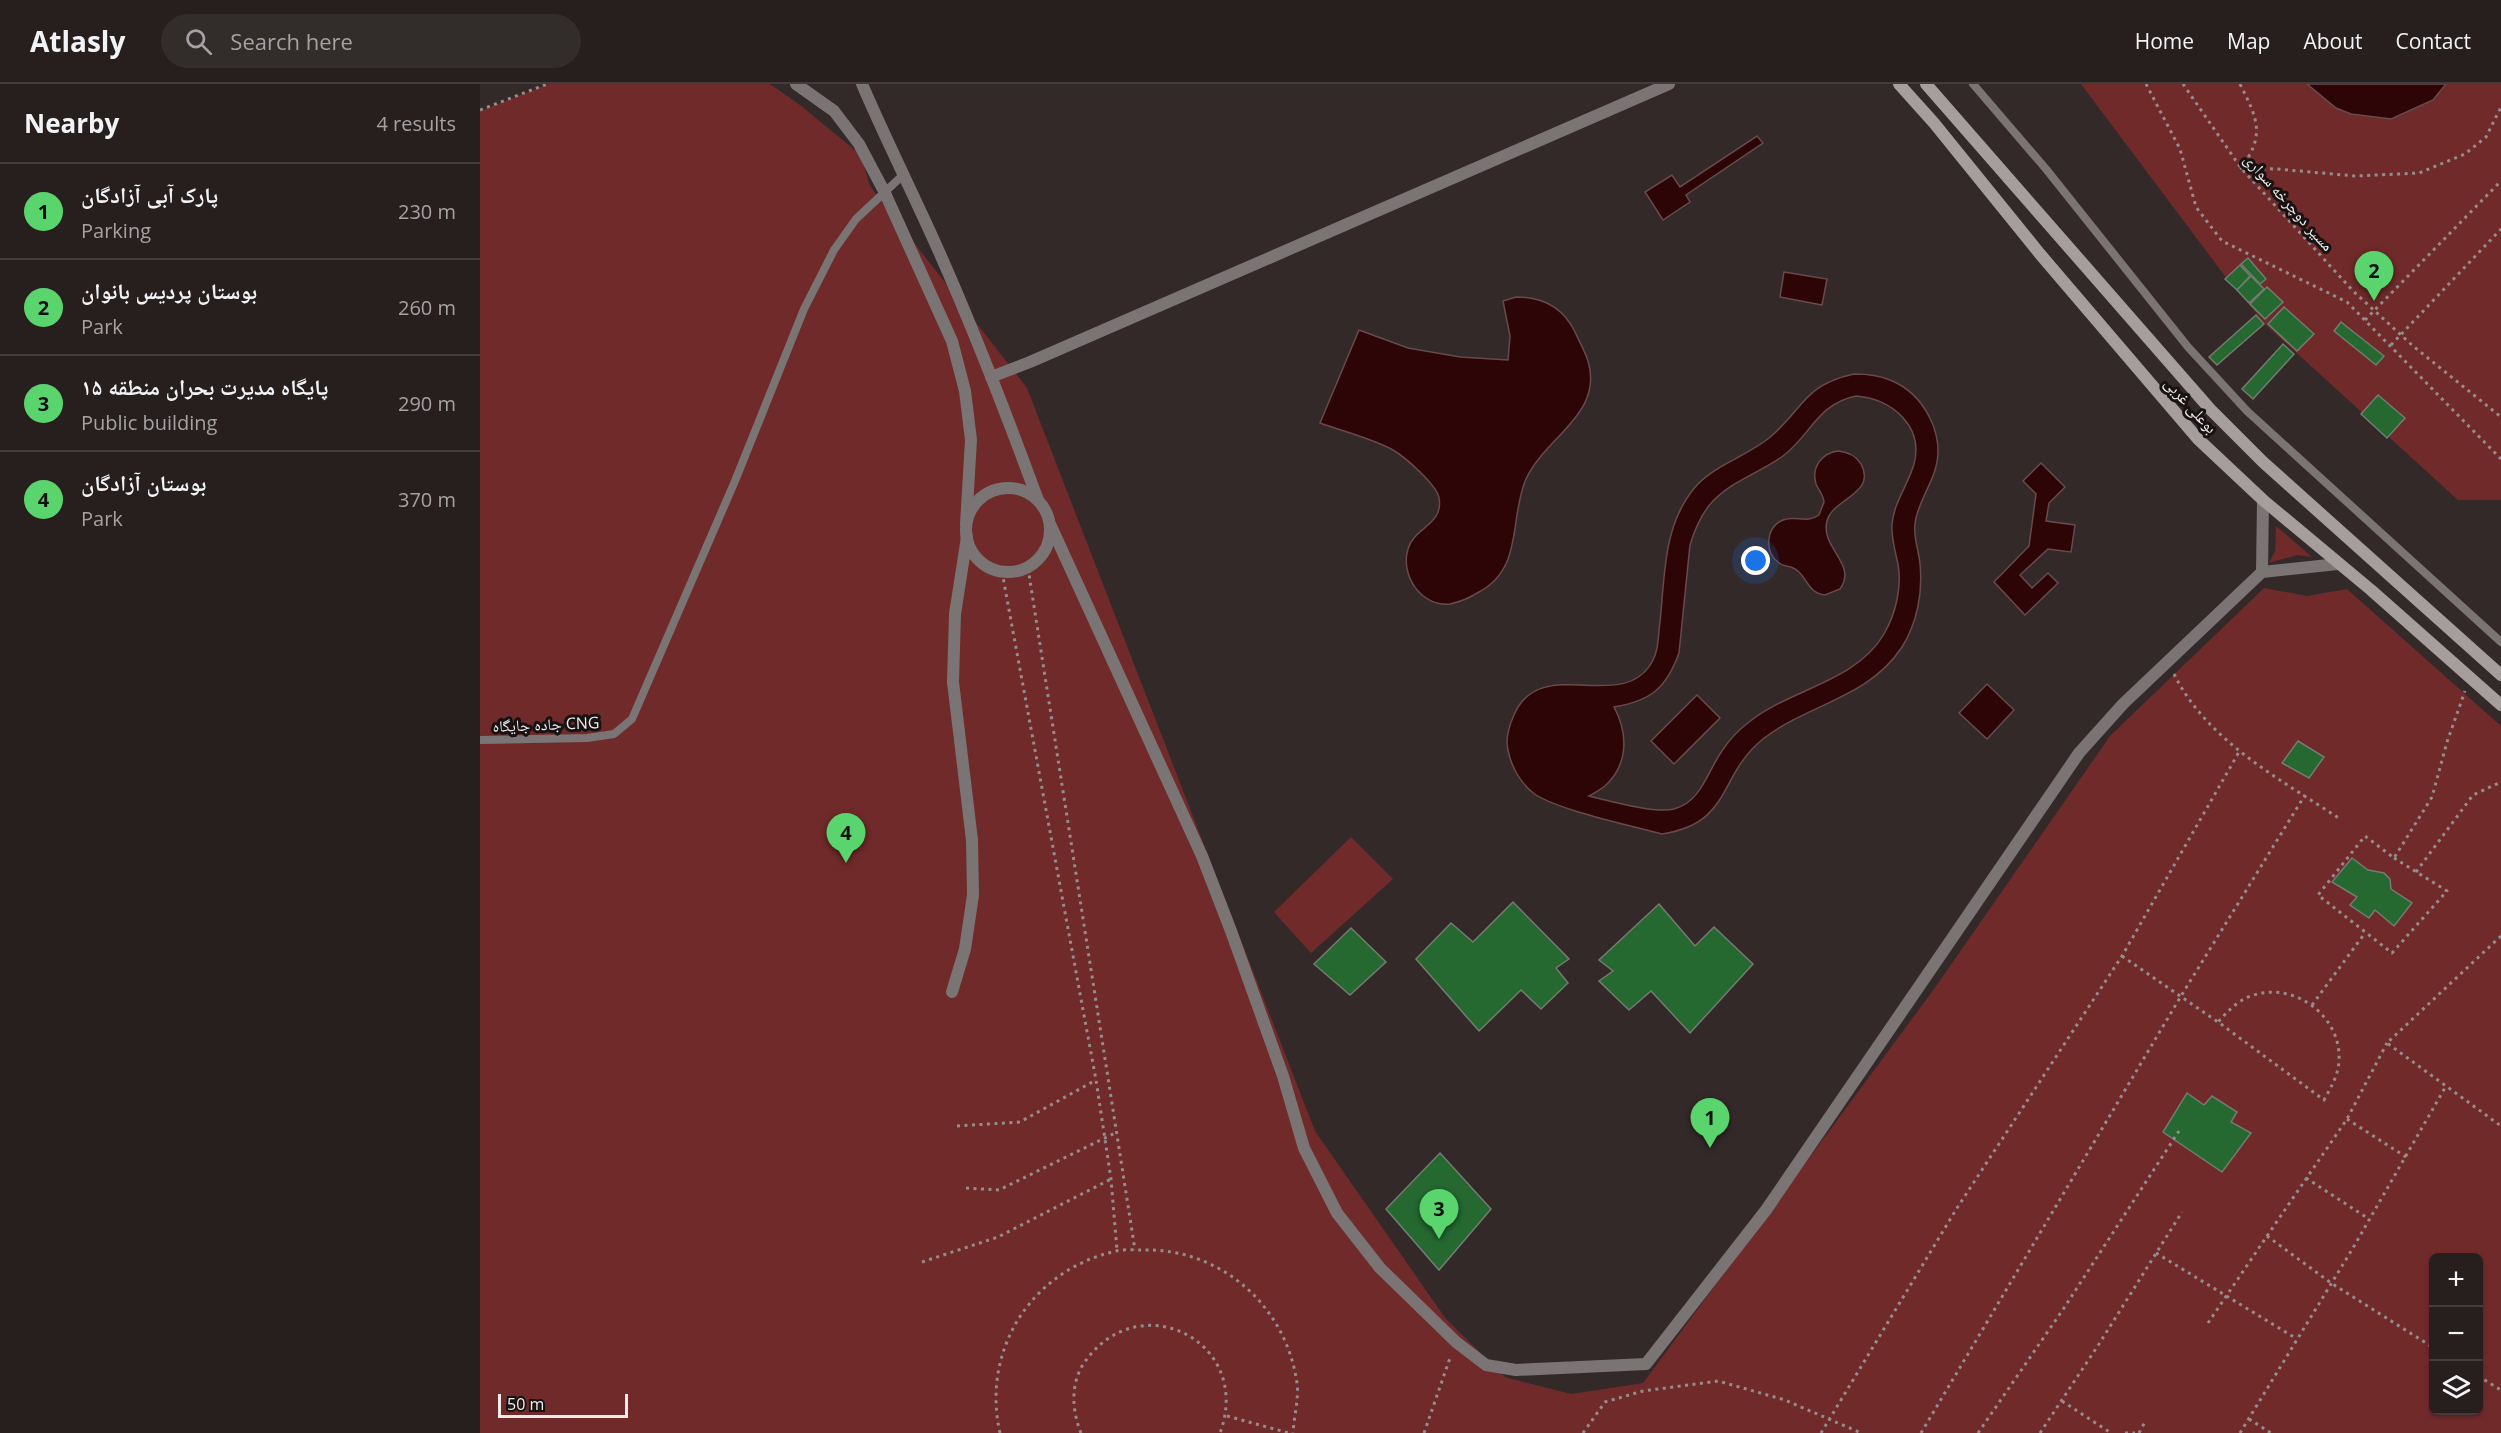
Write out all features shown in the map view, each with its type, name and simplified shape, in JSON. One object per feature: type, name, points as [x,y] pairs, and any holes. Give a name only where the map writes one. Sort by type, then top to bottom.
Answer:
[{"type":"main road","name":"بوعلی غربی","points":[[1899,84],[1934,123],[2130,362],[2198,439],[2263,500],[2372,590],[2501,705]]},
{"type":"main road","name":"بوعلی غربی","points":[[1926,84],[2210,409],[2271,470],[2501,675]]},
{"type":"street","points":[[796,84],[834,111],[859,144],[884,191],[952,341],[965,391],[971,440],[966,530],[955,614],[953,682],[972,840],[973,895],[965,949],[952,992]]},
{"type":"street","points":[[862,84],[902,176],[919,208],[991,376],[1038,500],[1046,511],[1206,867],[1275,1054],[1304,1148],[1337,1213],[1380,1268],[1456,1342],[1486,1365],[1516,1370],[1646,1364],[1766,1210],[2079,753],[2123,704],[2262,572],[2338,564]]},
{"type":"street","points":[[991,376],[1052,353],[1669,84]]},
{"type":"street","points":[[1038,500],[1027,492],[1002,489],[989,493],[978,501],[970,511],[966,530],[971,549],[978,560],[989,568],[1002,572],[1015,572],[1028,568],[1046,549],[1050,537],[1050,524]]},
{"type":"street","points":[[2262,572],[2263,500]]},
{"type":"lane","points":[[1973,84],[2046,169],[2188,347],[2247,411],[2501,642]]},
{"type":"lane","points":[[884,191],[902,176]]},
{"type":"lane","name":"جاده جایگاه CNG","points":[[480,740],[548,740],[614,734],[632,719],[735,481],[804,309],[834,250],[856,219],[884,191]]},
{"type":"path","points":[[480,110],[546,84]]},
{"type":"path","points":[[2146,84],[2180,149],[2196,207],[2222,240],[2347,302],[2501,459]]},
{"type":"path","name":"مسیر دوچرخه سواری","points":[[2183,84],[2241,168],[2353,291],[2400,335],[2501,417]]},
{"type":"path","points":[[2240,84],[2256,116],[2255,151],[2241,168]]},
{"type":"path","points":[[2241,168],[2355,176],[2420,173],[2465,154],[2486,137],[2501,107]]},
{"type":"path","points":[[2365,320],[2501,182]]},
{"type":"path","points":[[2390,345],[2501,229]]},
{"type":"path","points":[[1028,568],[1135,1250]]},
{"type":"path","points":[[1002,572],[1096,1080],[1111,1179],[1118,1251]]},
{"type":"path","points":[[2173,658],[2174,675],[2187,699],[2239,752],[2340,819]]},
{"type":"path","points":[[2394,858],[2432,797],[2447,742],[2470,678]]},
{"type":"path","points":[[1821,1433],[1957,1208],[2122,956],[2239,752]]},
{"type":"path","points":[[2416,872],[2473,795],[2501,783]]},
{"type":"path","points":[[1921,1433],[2181,996],[2305,795]]},
{"type":"path","points":[[2365,836],[2416,872],[2447,891],[2392,953],[2318,895],[2365,836]]},
{"type":"path","points":[[2312,1005],[2365,933]]},
{"type":"path","points":[[2208,1323],[2347,1119],[2387,1043],[2501,936]]},
{"type":"path","points":[[2122,956],[2218,1022],[2324,1100],[2334,1082],[2339,1061],[2336,1040],[2327,1020],[2312,1005],[2294,995],[2272,992],[2251,996],[2233,1006],[2218,1022]]},
{"type":"path","points":[[2387,1043],[2501,1126]]},
{"type":"path","points":[[957,1126],[1020,1122],[1096,1080]]},
{"type":"path","points":[[2240,1433],[2370,1220],[2446,1086]]},
{"type":"path","points":[[2347,1119],[2406,1157]]},
{"type":"path","points":[[1978,1433],[2064,1308],[2179,1131]]},
{"type":"path","points":[[966,1188],[999,1190],[1117,1132]]},
{"type":"path","points":[[2306,1178],[2370,1220]]},
{"type":"path","points":[[922,1262],[998,1237],[1111,1179]]},
{"type":"path","points":[[2040,1433],[2182,1212]]},
{"type":"path","points":[[2267,1236],[2331,1284],[2429,1345]]},
{"type":"path","points":[[1000,1433],[995,1409],[998,1366],[1014,1325],[1040,1290],[1076,1265],[1118,1251],[1167,1249],[1215,1264],[1256,1295],[1284,1336],[1297,1384],[1291,1433],[1227,1415]]},
{"type":"path","points":[[2156,1253],[2297,1339]]},
{"type":"path","points":[[1081,1433],[1075,1418],[1074,1392],[1080,1369],[1094,1348],[1114,1333],[1137,1325],[1162,1325],[1186,1332],[1206,1347],[1220,1367],[1227,1391],[1227,1415],[1220,1433]]},
{"type":"path","points":[[1424,1433],[1456,1342]]},
{"type":"path","points":[[2483,1379],[2501,1390]]},
{"type":"path","points":[[1583,1433],[1605,1402],[1643,1391],[1718,1381],[1785,1400],[1861,1433]]},
{"type":"path","points":[[2062,1400],[2111,1433]]},
{"type":"path","points":[[2249,1419],[2271,1433]]},
{"type":"path","points":[[2126,1433],[2137,1433],[2146,1420]]},
{"type":"shaded area","points":[[548,84],[770,84],[800,105],[861,155],[870,186],[1027,388],[1315,1131],[1446,1319],[1505,1377],[1571,1394],[1643,1383],[1934,989],[2110,736],[2264,588],[2307,596],[2347,589],[2501,726],[2501,1433],[480,1433],[480,111]]},
{"type":"shaded area","points":[[2081,84],[2501,84],[2501,500],[2458,500],[2267,326],[2225,276]]},
{"type":"shaded area","points":[[2307,84],[2446,84],[2433,100],[2391,119],[2351,114],[2336,108]]},
{"type":"shaded area","points":[[1757,136],[1763,143],[1686,195],[1690,202],[1663,220],[1645,192],[1672,175],[1680,187]]},
{"type":"shaded area","points":[[1784,272],[1827,279],[1822,305],[1780,297]]},
{"type":"shaded area","points":[[1516,297],[1543,301],[1558,310],[1570,323],[1588,361],[1591,380],[1588,396],[1580,411],[1546,450],[1526,479],[1521,494],[1513,541],[1503,570],[1493,582],[1472,596],[1450,604],[1440,604],[1422,595],[1415,587],[1410,579],[1406,559],[1411,542],[1437,514],[1439,498],[1437,492],[1427,479],[1393,450],[1320,423],[1359,330],[1408,348],[1460,357],[1508,360],[1510,336],[1503,301]]},
{"type":"shaded area","points":[[1854,374],[1886,378],[1913,395],[1923,406],[1935,431],[1938,445],[1934,473],[1915,524],[1921,575],[1920,597],[1912,628],[1902,647],[1873,678],[1763,739],[1748,753],[1713,809],[1701,820],[1685,828],[1662,834],[1574,811],[1532,792],[1511,762],[1507,746],[1512,719],[1526,697],[1542,688],[1561,685],[1621,684],[1639,677],[1652,662],[1656,653],[1668,550],[1672,532],[1686,500],[1705,478],[1769,438],[1814,391],[1837,379]],"holes":[[[1856,396],[1881,402],[1902,416],[1914,438],[1916,450],[1914,464],[1893,516],[1892,534],[1899,573],[1898,591],[1895,609],[1884,634],[1872,650],[1857,663],[1821,684],[1765,711],[1746,725],[1724,748],[1704,784],[1684,805],[1674,809],[1656,810],[1589,796],[1605,786],[1613,777],[1622,758],[1624,738],[1614,707],[1638,701],[1655,691],[1668,676],[1679,653],[1690,545],[1705,511],[1729,488],[1774,462],[1793,448],[1823,413],[1832,406]]]},
{"type":"shaded area","points":[[1838,451],[1857,458],[1864,474],[1859,489],[1831,513],[1827,521],[1826,531],[1829,540],[1845,572],[1840,589],[1825,595],[1814,591],[1796,570],[1778,562],[1770,552],[1769,540],[1773,528],[1783,520],[1810,519],[1819,515],[1824,502],[1816,484],[1815,472],[1823,458]]},
{"type":"shaded area","points":[[2041,463],[2065,487],[2049,503],[2046,521],[2075,525],[2071,552],[2048,549],[2020,575],[2032,588],[2048,573],[2058,583],[2025,615],[1994,582],[2029,546],[2036,494],[2023,481]]},
{"type":"shaded area","points":[[2276,526],[2312,557],[2297,555],[2269,563],[2275,551]]},
{"type":"shaded area","points":[[1987,684],[2014,710],[1987,739],[1959,713]]},
{"type":"shaded area","points":[[1697,695],[1720,718],[1674,764],[1651,741]]},
{"type":"shaded area","points":[[1351,837],[1393,879],[1311,953],[1274,912]]},
{"type":"building","points":[[2248,258],[2266,279],[2260,284],[2241,264]]},
{"type":"building","points":[[2240,265],[2250,276],[2237,290],[2225,279]]},
{"type":"building","points":[[2251,276],[2264,289],[2249,303],[2237,290]]},
{"type":"building","points":[[2267,287],[2283,302],[2265,319],[2250,304]]},
{"type":"building","points":[[2284,307],[2314,334],[2297,351],[2268,324]]},
{"type":"building","points":[[2256,315],[2264,324],[2217,365],[2209,357]]},
{"type":"building","points":[[2341,322],[2384,356],[2376,365],[2334,331]]},
{"type":"building","points":[[2283,344],[2294,354],[2253,399],[2242,389]]},
{"type":"building","points":[[2378,395],[2405,418],[2387,438],[2361,414]]},
{"type":"building","points":[[2298,741],[2324,757],[2309,778],[2282,763]]},
{"type":"building","points":[[2352,858],[2368,870],[2384,873],[2390,879],[2391,889],[2412,903],[2394,926],[2375,910],[2369,918],[2350,905],[2357,897],[2332,882]]},
{"type":"building","points":[[1513,902],[1569,959],[1556,968],[1568,983],[1541,1009],[1521,990],[1479,1031],[1416,959],[1451,923],[1473,942]]},
{"type":"building","points":[[1659,904],[1695,946],[1714,927],[1753,964],[1690,1033],[1651,991],[1629,1010],[1599,981],[1613,971],[1599,960]]},
{"type":"building","points":[[1351,928],[1386,962],[1350,995],[1314,964]]},
{"type":"building","points":[[2187,1093],[2204,1105],[2212,1096],[2237,1112],[2231,1122],[2251,1133],[2222,1172],[2163,1132]]},
{"type":"building","points":[[1440,1153],[1491,1209],[1439,1270],[1386,1209]]},
{"type":"place","name":"بوستان پردیس بانوان","points":[[2374,301]]},
{"type":"place","name":"بوستان آزادگان","points":[[846,863]]},
{"type":"place","name":"پارک آبی آزادگان","points":[[1710,1148]]},
{"type":"place","name":"پایگاه مدیرت بحران منطقه ۱۵","points":[[1439,1239]]}]
